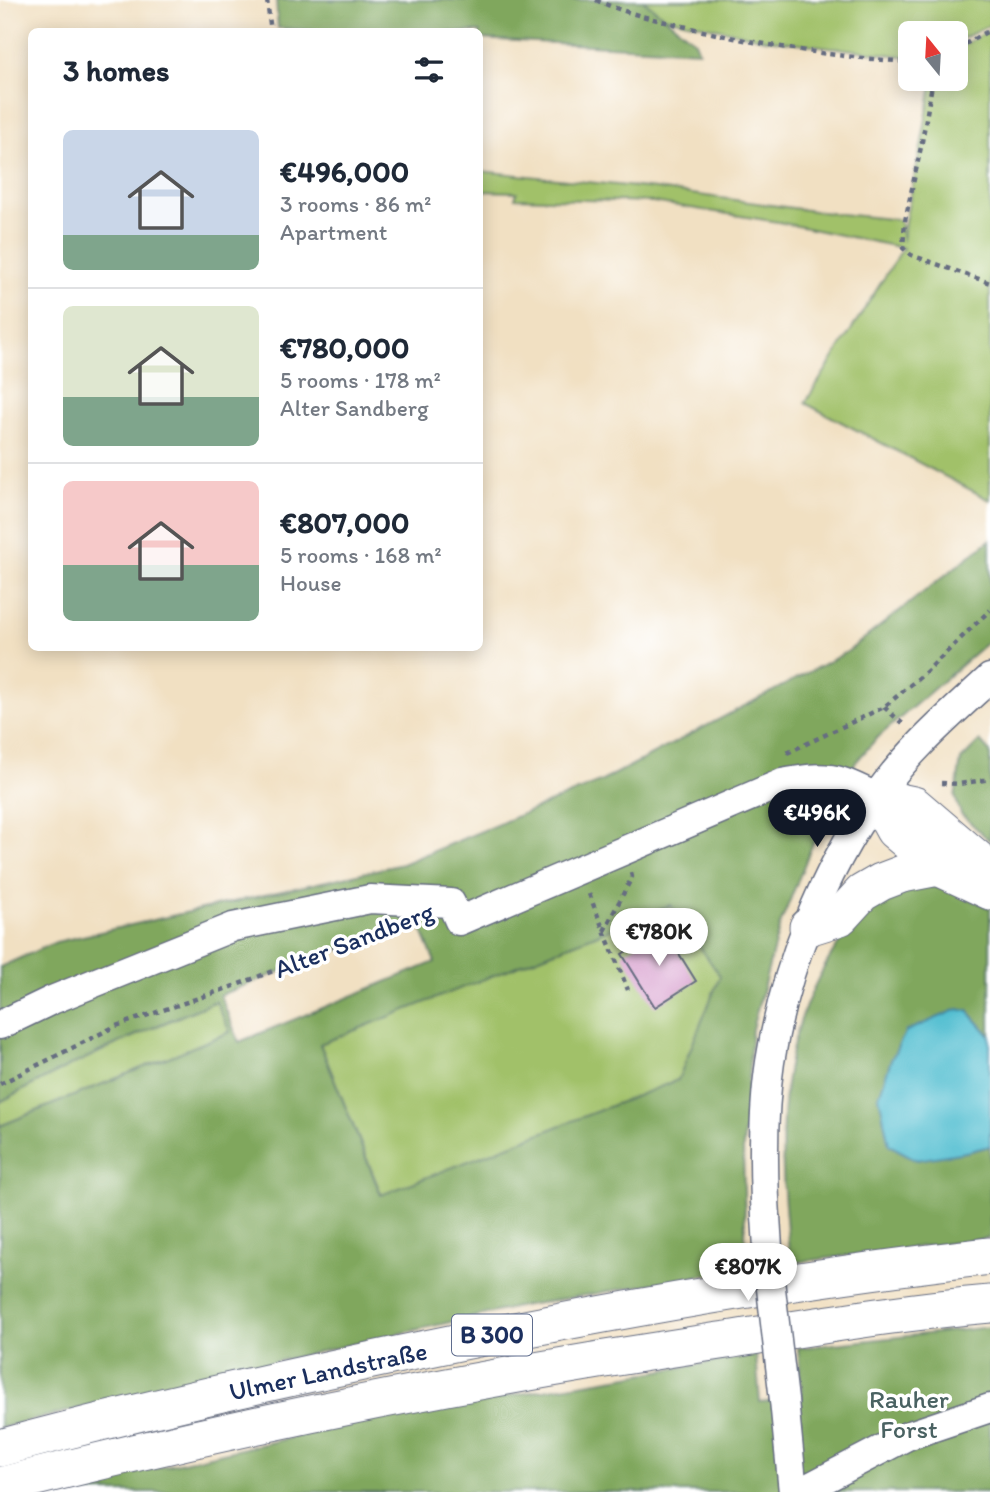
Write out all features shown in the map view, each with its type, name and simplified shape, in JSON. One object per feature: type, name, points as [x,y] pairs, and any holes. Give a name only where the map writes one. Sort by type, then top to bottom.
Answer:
[{"type":"main road","points":[[866,792],[894,830],[938,867],[990,891]]},
{"type":"main road","points":[[866,792],[914,805],[990,870]]},
{"type":"main road","points":[[808,927],[840,918],[862,893],[881,882],[902,874],[938,867]]},
{"type":"main road","name":"Ulmer Landstraße","points":[[0,1448],[329,1369],[561,1321],[809,1279],[990,1256]]},
{"type":"main road","name":"Ulmer Landstraße","points":[[0,1486],[186,1441],[571,1364],[818,1326],[990,1304]]},
{"type":"street","points":[[793,1492],[770,1280],[762,1149],[770,1062],[790,976],[866,792],[907,759],[990,678]]},
{"type":"street","name":"Alter Sandberg","points":[[0,1025],[52,1000],[233,927],[370,900],[451,903],[459,921],[782,783],[813,777],[843,780],[866,792]]},
{"type":"street","points":[[800,1492],[907,1436],[990,1408]]},
{"type":"path","points":[[267,0],[270,28]]},
{"type":"path","points":[[596,0],[619,11],[763,44],[898,61]]},
{"type":"path","points":[[968,42],[990,30]]},
{"type":"path","points":[[931,91],[905,221],[903,248],[911,255],[990,283]]},
{"type":"path","points":[[782,756],[884,707],[926,672],[990,610]]},
{"type":"path","points":[[942,783],[959,784],[990,779]]},
{"type":"path","points":[[604,932],[632,877]]},
{"type":"path","points":[[587,889],[628,990]]},
{"type":"path","name":"Alter Sandberg","points":[[0,1084],[116,1026],[234,986],[397,924]]},
{"type":"green space","points":[[276,0],[643,0],[695,41],[699,51],[483,39],[483,28],[278,28]]},
{"type":"green space","points":[[643,0],[990,0],[990,25],[968,36],[968,21],[898,21],[898,56],[765,39],[665,17]]},
{"type":"green space","points":[[990,30],[990,500],[805,403],[903,248],[778,222],[653,202],[515,198],[517,192],[483,191],[483,171],[656,189],[900,220],[903,242],[931,91],[968,91],[968,42]]},
{"type":"green space","points":[[990,540],[990,640],[876,739],[856,762],[830,801],[780,925],[752,1029],[743,1148],[746,1268],[522,1306],[212,1376],[0,1428],[0,1126],[230,1032],[216,1001],[106,1048],[0,1102],[0,967],[56,942],[402,864],[602,781],[847,652]],"holes":[[[671,905],[720,976],[678,1080],[381,1195],[320,1044]],[[417,919],[435,962],[239,1042],[220,995]]]},
{"type":"green space","points":[[980,741],[990,752],[990,841],[961,814],[955,797],[961,760]]},
{"type":"green space","points":[[926,886],[946,888],[990,908],[990,1036],[968,1011],[966,1152],[990,1146],[990,1238],[790,1263],[782,1139],[784,1099],[800,1021],[816,983],[862,909],[883,896]]},
{"type":"green space","points":[[671,905],[721,976],[678,1080],[382,1196],[320,1044]]},
{"type":"green space","points":[[217,1001],[230,1032],[0,1126],[0,1102],[107,1048]]},
{"type":"green space","name":"Rauher Forst","points":[[990,1327],[990,1492],[60,1492],[392,1415],[756,1355],[760,1402],[802,1399],[798,1348]]},
{"type":"water","points":[[958,1009],[968,1011],[990,1036],[990,1146],[917,1160],[889,1145],[879,1096],[891,1060],[906,1031]]},
{"type":"building","points":[[663,928],[696,981],[655,1007],[622,954]]}]
